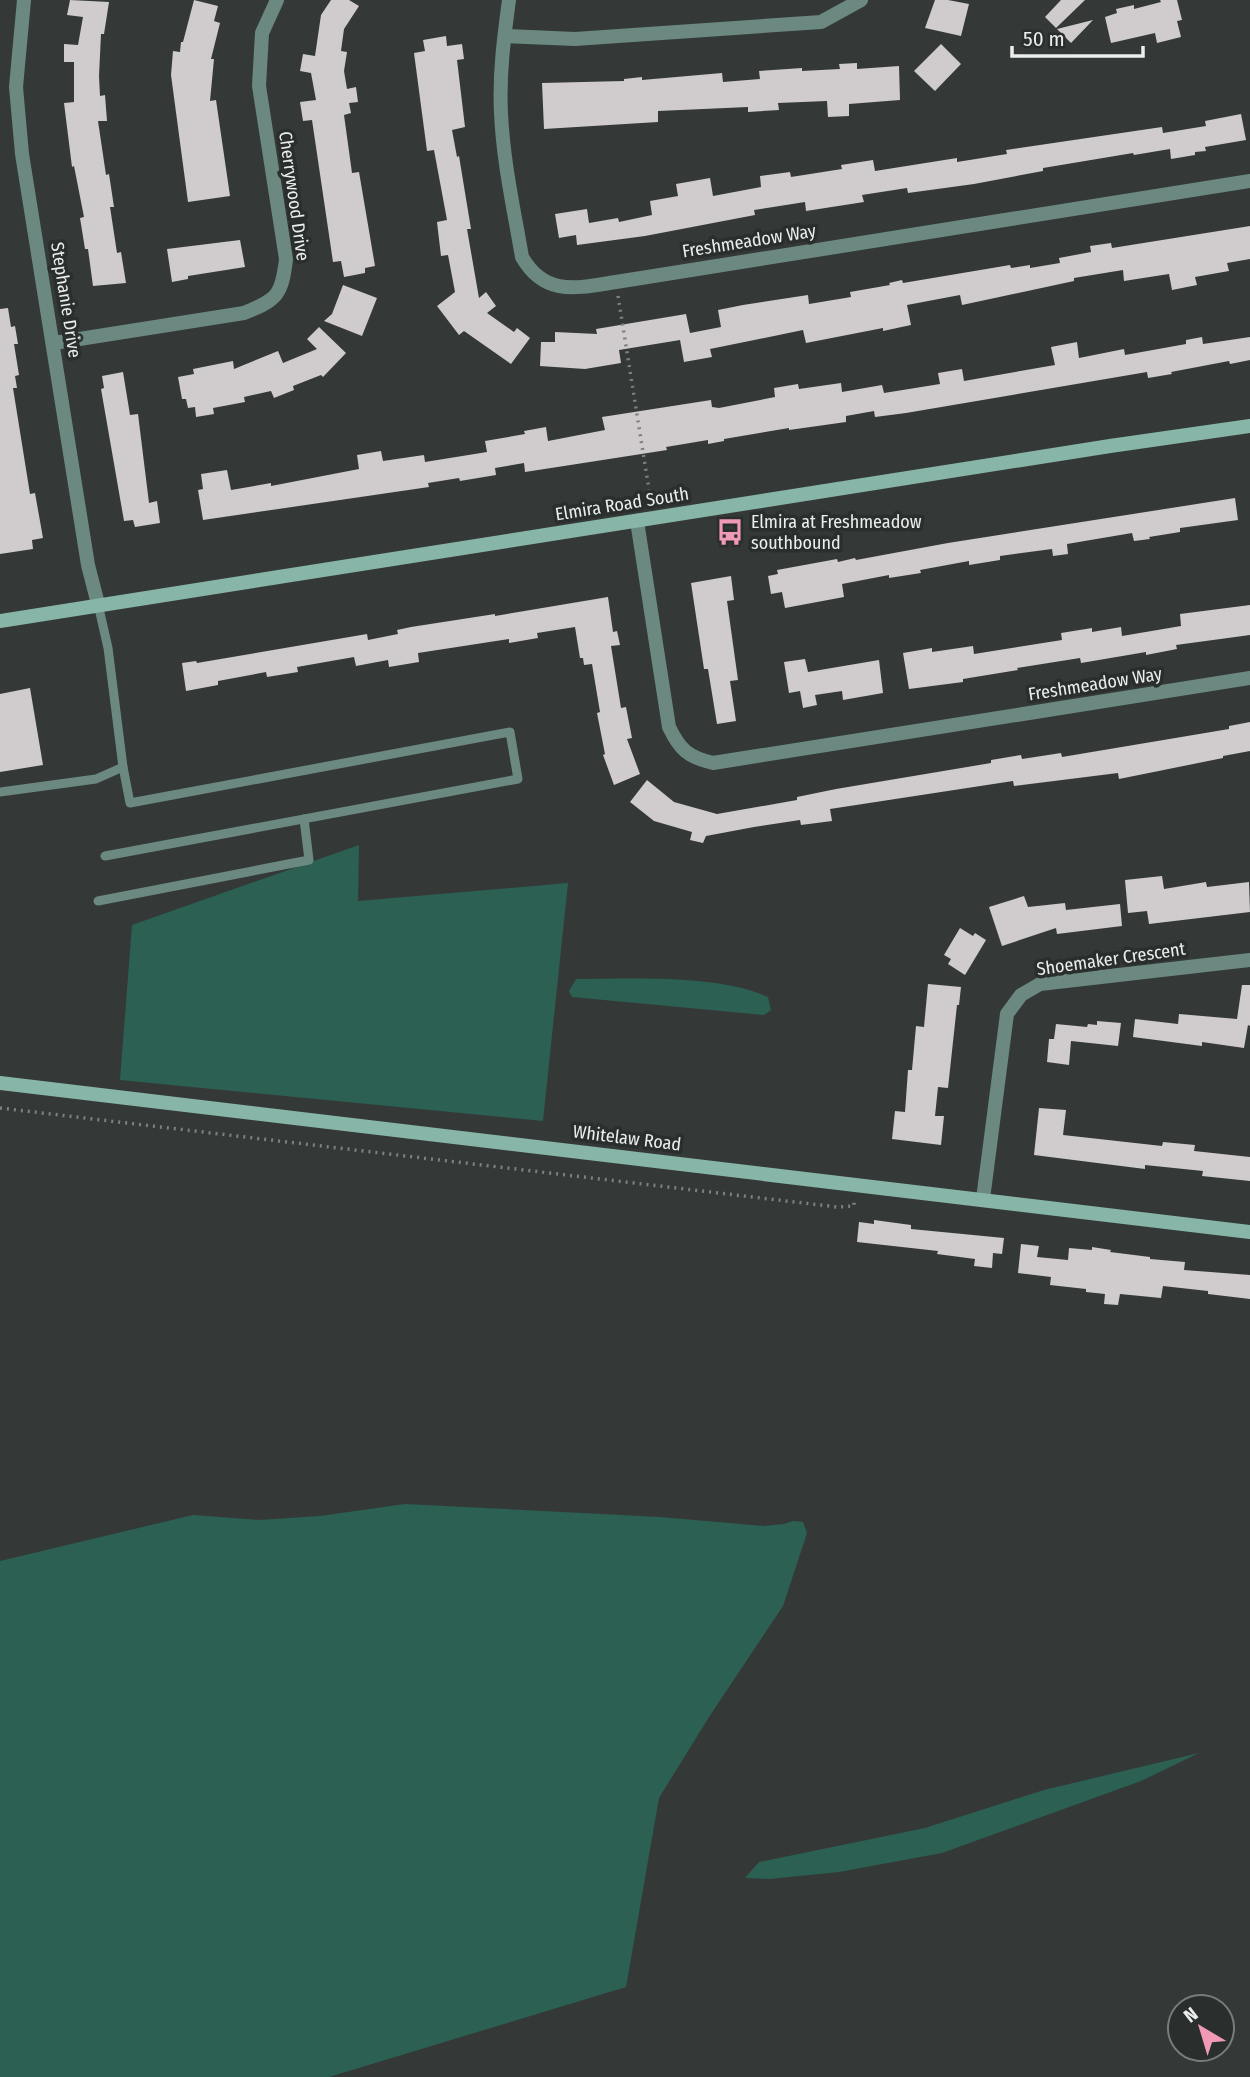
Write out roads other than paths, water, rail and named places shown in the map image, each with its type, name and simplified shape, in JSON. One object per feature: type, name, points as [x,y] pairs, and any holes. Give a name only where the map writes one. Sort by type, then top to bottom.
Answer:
[{"type":"street","name":"Stephanie Drive","points":[[24,0],[16,87],[23,153],[88,565],[98,604]]},
{"type":"street","name":"Cherrywood Drive","points":[[54,343],[244,313],[268,303],[283,285],[286,260],[259,86],[262,33],[277,0]]},
{"type":"street","name":"Freshmeadow Way","points":[[509,0],[501,79],[502,137],[522,257],[529,269],[540,279],[556,287],[616,282],[1250,181]]},
{"type":"street","points":[[505,36],[575,39],[821,22],[861,0]]},
{"type":"street","name":"Elmira Road South","points":[[0,621],[1250,426]]},
{"type":"street","name":"Freshmeadow Way","points":[[637,521],[670,727],[679,746],[696,759],[713,763],[1250,678]]},
{"type":"street","name":"Shoemaker Crescent","points":[[983,1199],[1007,1014],[1021,995],[1040,984],[1250,960]]},
{"type":"street","name":"Whitelaw Road","points":[[0,1083],[1250,1232]]},
{"type":"lane","points":[[98,604],[108,648],[130,803],[510,732],[518,779],[105,856]]},
{"type":"lane","points":[[0,792],[88,780],[123,767]]},
{"type":"lane","points":[[98,901],[309,860],[304,819]]},
{"type":"place","name":"Elmira at Freshmeadow southbound","points":[[730,532]]}]
